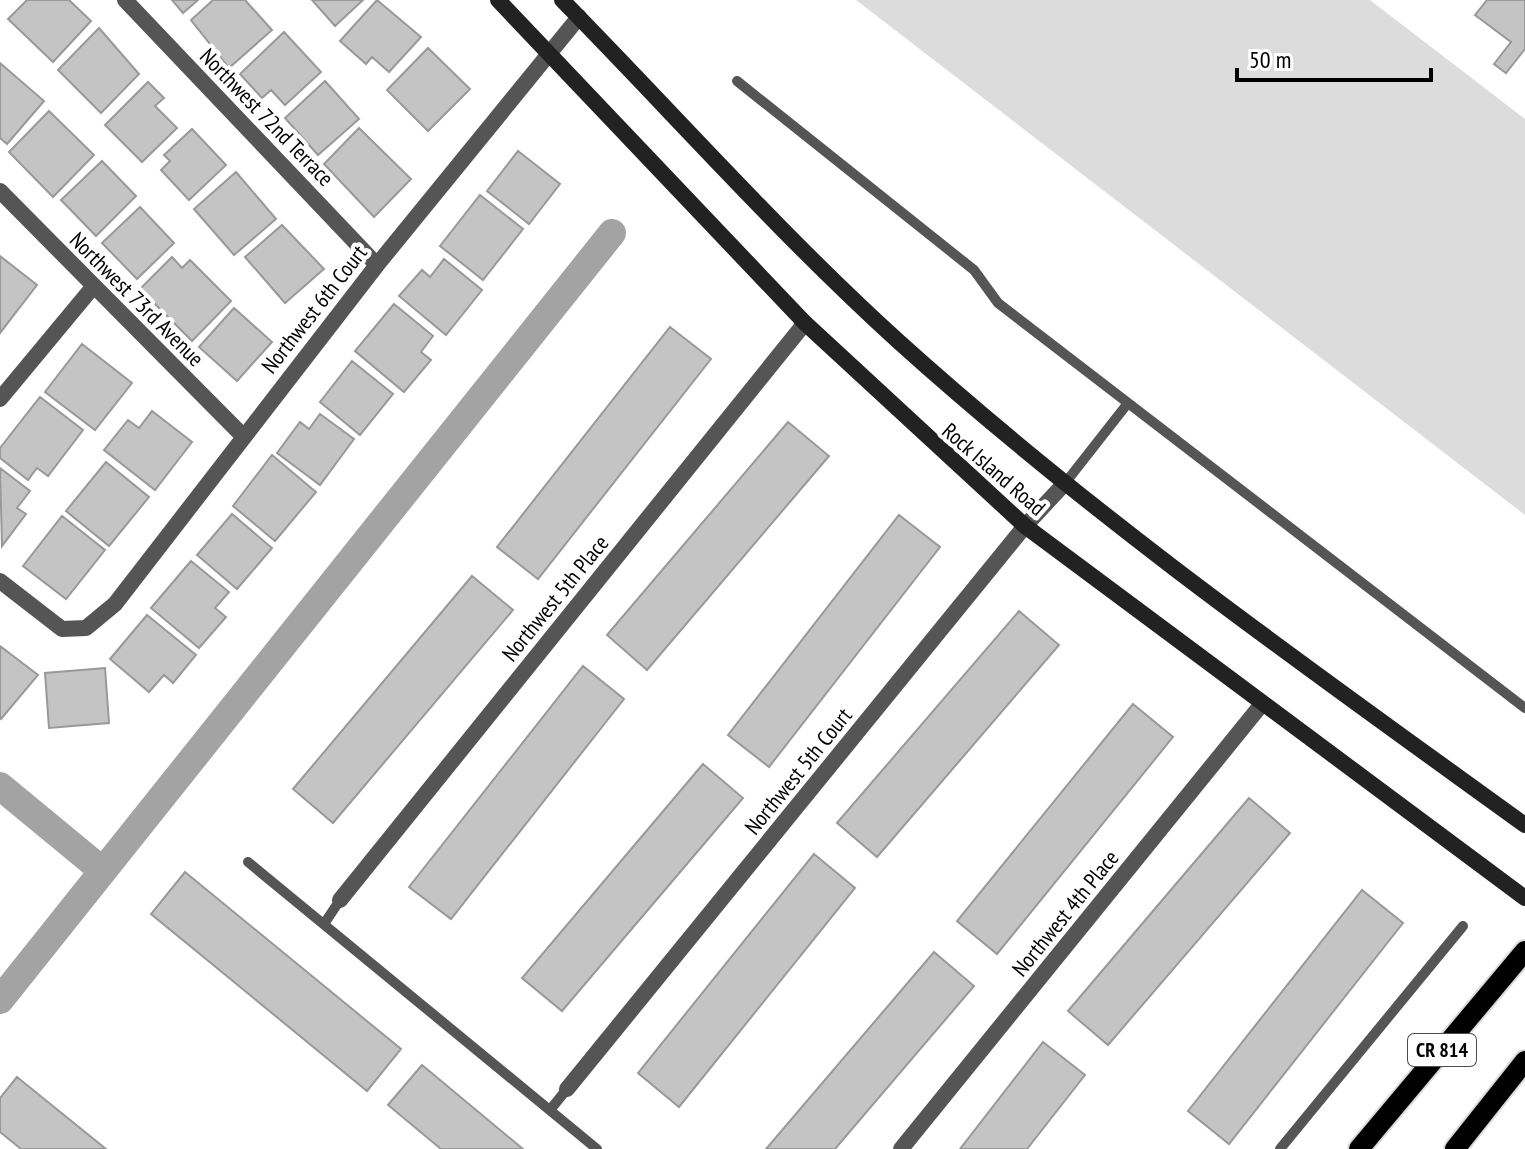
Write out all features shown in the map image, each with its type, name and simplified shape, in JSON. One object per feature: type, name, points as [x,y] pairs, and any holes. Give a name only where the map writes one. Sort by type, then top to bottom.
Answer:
[{"type":"main road","name":"Rock Island Road","points":[[562,0],[830,278],[972,406],[1295,659],[1525,825]]},
{"type":"main road","name":"Rock Island Road","points":[[503,2],[805,323],[931,443],[1025,526],[1525,898]]},
{"type":"main road","name":"CR 814","points":[[1359,1149],[1525,951]]},
{"type":"main road","points":[[1455,1149],[1525,1061]]},
{"type":"street","name":"Northwest 72nd Terrace","points":[[125,0],[377,265]]},
{"type":"street","name":"Northwest 6th Court","points":[[0,581],[62,629],[86,628],[115,604],[377,265],[579,17]]},
{"type":"street","name":"Northwest 73rd Avenue","points":[[0,191],[243,436]]},
{"type":"street","points":[[0,399],[93,287]]},
{"type":"street","name":"Northwest 5th Place","points":[[340,900],[805,323]]},
{"type":"street","name":"Northwest 5th Court","points":[[567,1089],[1025,526],[1066,482]]},
{"type":"street","name":"Northwest 4th Place","points":[[901,1149],[1262,704]]},
{"type":"lane","points":[[737,81],[974,270],[998,303],[1525,708]]},
{"type":"lane","points":[[1066,482],[1128,403]]},
{"type":"lane","points":[[248,862],[597,1149]]},
{"type":"lane","points":[[324,924],[340,900]]},
{"type":"lane","points":[[1280,1149],[1463,926]]},
{"type":"lane","points":[[550,1110],[567,1089]]},
{"type":"shaded area","points":[[856,0],[1370,0],[1525,119],[1525,515]]},
{"type":"building","points":[[27,0],[69,0],[91,21],[53,62],[8,19]]},
{"type":"building","points":[[172,0],[198,0],[183,13]]},
{"type":"building","points":[[213,0],[245,0],[272,30],[229,68],[191,20]]},
{"type":"building","points":[[312,0],[363,0],[335,26]]},
{"type":"building","points":[[377,0],[421,37],[389,72],[372,57],[366,64],[340,41]]},
{"type":"building","points":[[1487,0],[1525,0],[1525,49],[1506,73],[1494,64],[1511,42],[1475,15]]},
{"type":"building","points":[[99,28],[139,74],[101,113],[58,70]]},
{"type":"building","points":[[284,32],[321,72],[285,105],[271,90],[262,98],[240,74]]},
{"type":"building","points":[[428,48],[470,89],[428,131],[387,90]]},
{"type":"building","points":[[0,63],[44,101],[7,144],[0,138]]},
{"type":"building","points":[[325,81],[359,119],[318,155],[285,118]]},
{"type":"building","points":[[148,82],[164,98],[155,106],[177,128],[142,162],[105,125]]},
{"type":"building","points":[[49,111],[94,155],[53,197],[9,152]]},
{"type":"building","points":[[359,128],[411,179],[374,217],[324,164]]},
{"type":"building","points":[[192,129],[226,165],[189,200],[161,170],[170,161],[164,155]]},
{"type":"building","points":[[518,151],[560,184],[529,224],[487,191]]},
{"type":"building","points":[[102,161],[136,196],[96,236],[61,200]]},
{"type":"building","points":[[236,172],[276,219],[234,255],[194,209]]},
{"type":"building","points":[[480,195],[523,229],[483,280],[440,246]]},
{"type":"building","points":[[140,207],[174,243],[137,279],[102,243]]},
{"type":"building","points":[[282,225],[324,269],[285,303],[245,257]]},
{"type":"building","points":[[0,256],[37,285],[0,333]]},
{"type":"building","points":[[172,257],[182,268],[190,260],[231,301],[192,341],[140,289]]},
{"type":"building","points":[[444,259],[482,290],[446,335],[399,296],[422,270],[430,277]]},
{"type":"building","points":[[394,304],[433,336],[421,352],[431,360],[404,392],[355,351]]},
{"type":"building","points":[[234,308],[272,342],[237,381],[199,347]]},
{"type":"building","points":[[670,327],[711,359],[538,579],[497,547]]},
{"type":"building","points":[[82,344],[132,383],[95,430],[45,392]]},
{"type":"building","points":[[352,361],[393,394],[360,435],[320,402]]},
{"type":"building","points":[[40,397],[83,430],[48,476],[37,468],[28,480],[0,458],[0,448]]},
{"type":"building","points":[[152,411],[192,442],[155,490],[104,450],[128,420],[139,428]]},
{"type":"building","points":[[320,414],[354,439],[320,485],[277,453],[300,422],[309,429]]},
{"type":"building","points":[[788,422],[829,456],[647,670],[607,635]]},
{"type":"building","points":[[272,455],[316,492],[275,541],[233,506]]},
{"type":"building","points":[[106,462],[149,497],[109,546],[66,511]]},
{"type":"building","points":[[0,468],[30,491],[17,508],[26,514],[2,546]]},
{"type":"building","points":[[232,514],[272,548],[237,589],[197,555]]},
{"type":"building","points":[[899,515],[940,547],[769,767],[728,735]]},
{"type":"building","points":[[62,516],[105,550],[66,599],[23,566]]},
{"type":"building","points":[[191,561],[229,592],[215,608],[226,617],[199,648],[151,608]]},
{"type":"building","points":[[472,576],[513,610],[333,823],[293,789]]},
{"type":"building","points":[[1019,611],[1059,645],[877,857],[837,823]]},
{"type":"building","points":[[147,615],[196,655],[173,683],[164,675],[149,692],[110,659]]},
{"type":"building","points":[[0,646],[38,675],[1,719],[0,718]]},
{"type":"building","points":[[583,666],[624,699],[451,919],[409,887]]},
{"type":"building","points":[[105,668],[109,723],[49,728],[45,673]]},
{"type":"building","points":[[1133,704],[1173,737],[997,954],[957,921]]},
{"type":"building","points":[[703,764],[743,798],[562,1011],[522,978]]},
{"type":"building","points":[[1249,798],[1290,833],[1108,1045],[1068,1011]]},
{"type":"building","points":[[814,854],[855,888],[679,1107],[638,1073]]},
{"type":"building","points":[[185,872],[401,1049],[367,1091],[151,914]]},
{"type":"building","points":[[1362,890],[1403,923],[1229,1144],[1188,1111]]},
{"type":"building","points":[[934,952],[974,986],[835,1149],[766,1149]]},
{"type":"building","points":[[1043,1042],[1085,1075],[1027,1149],[960,1149]]},
{"type":"building","points":[[422,1065],[523,1149],[441,1149],[388,1105]]},
{"type":"building","points":[[17,1077],[106,1149],[21,1149],[0,1132],[0,1098]]},
{"type":"waterway","points":[[0,1000],[612,233]]},
{"type":"waterway","points":[[0,786],[103,871]]}]
